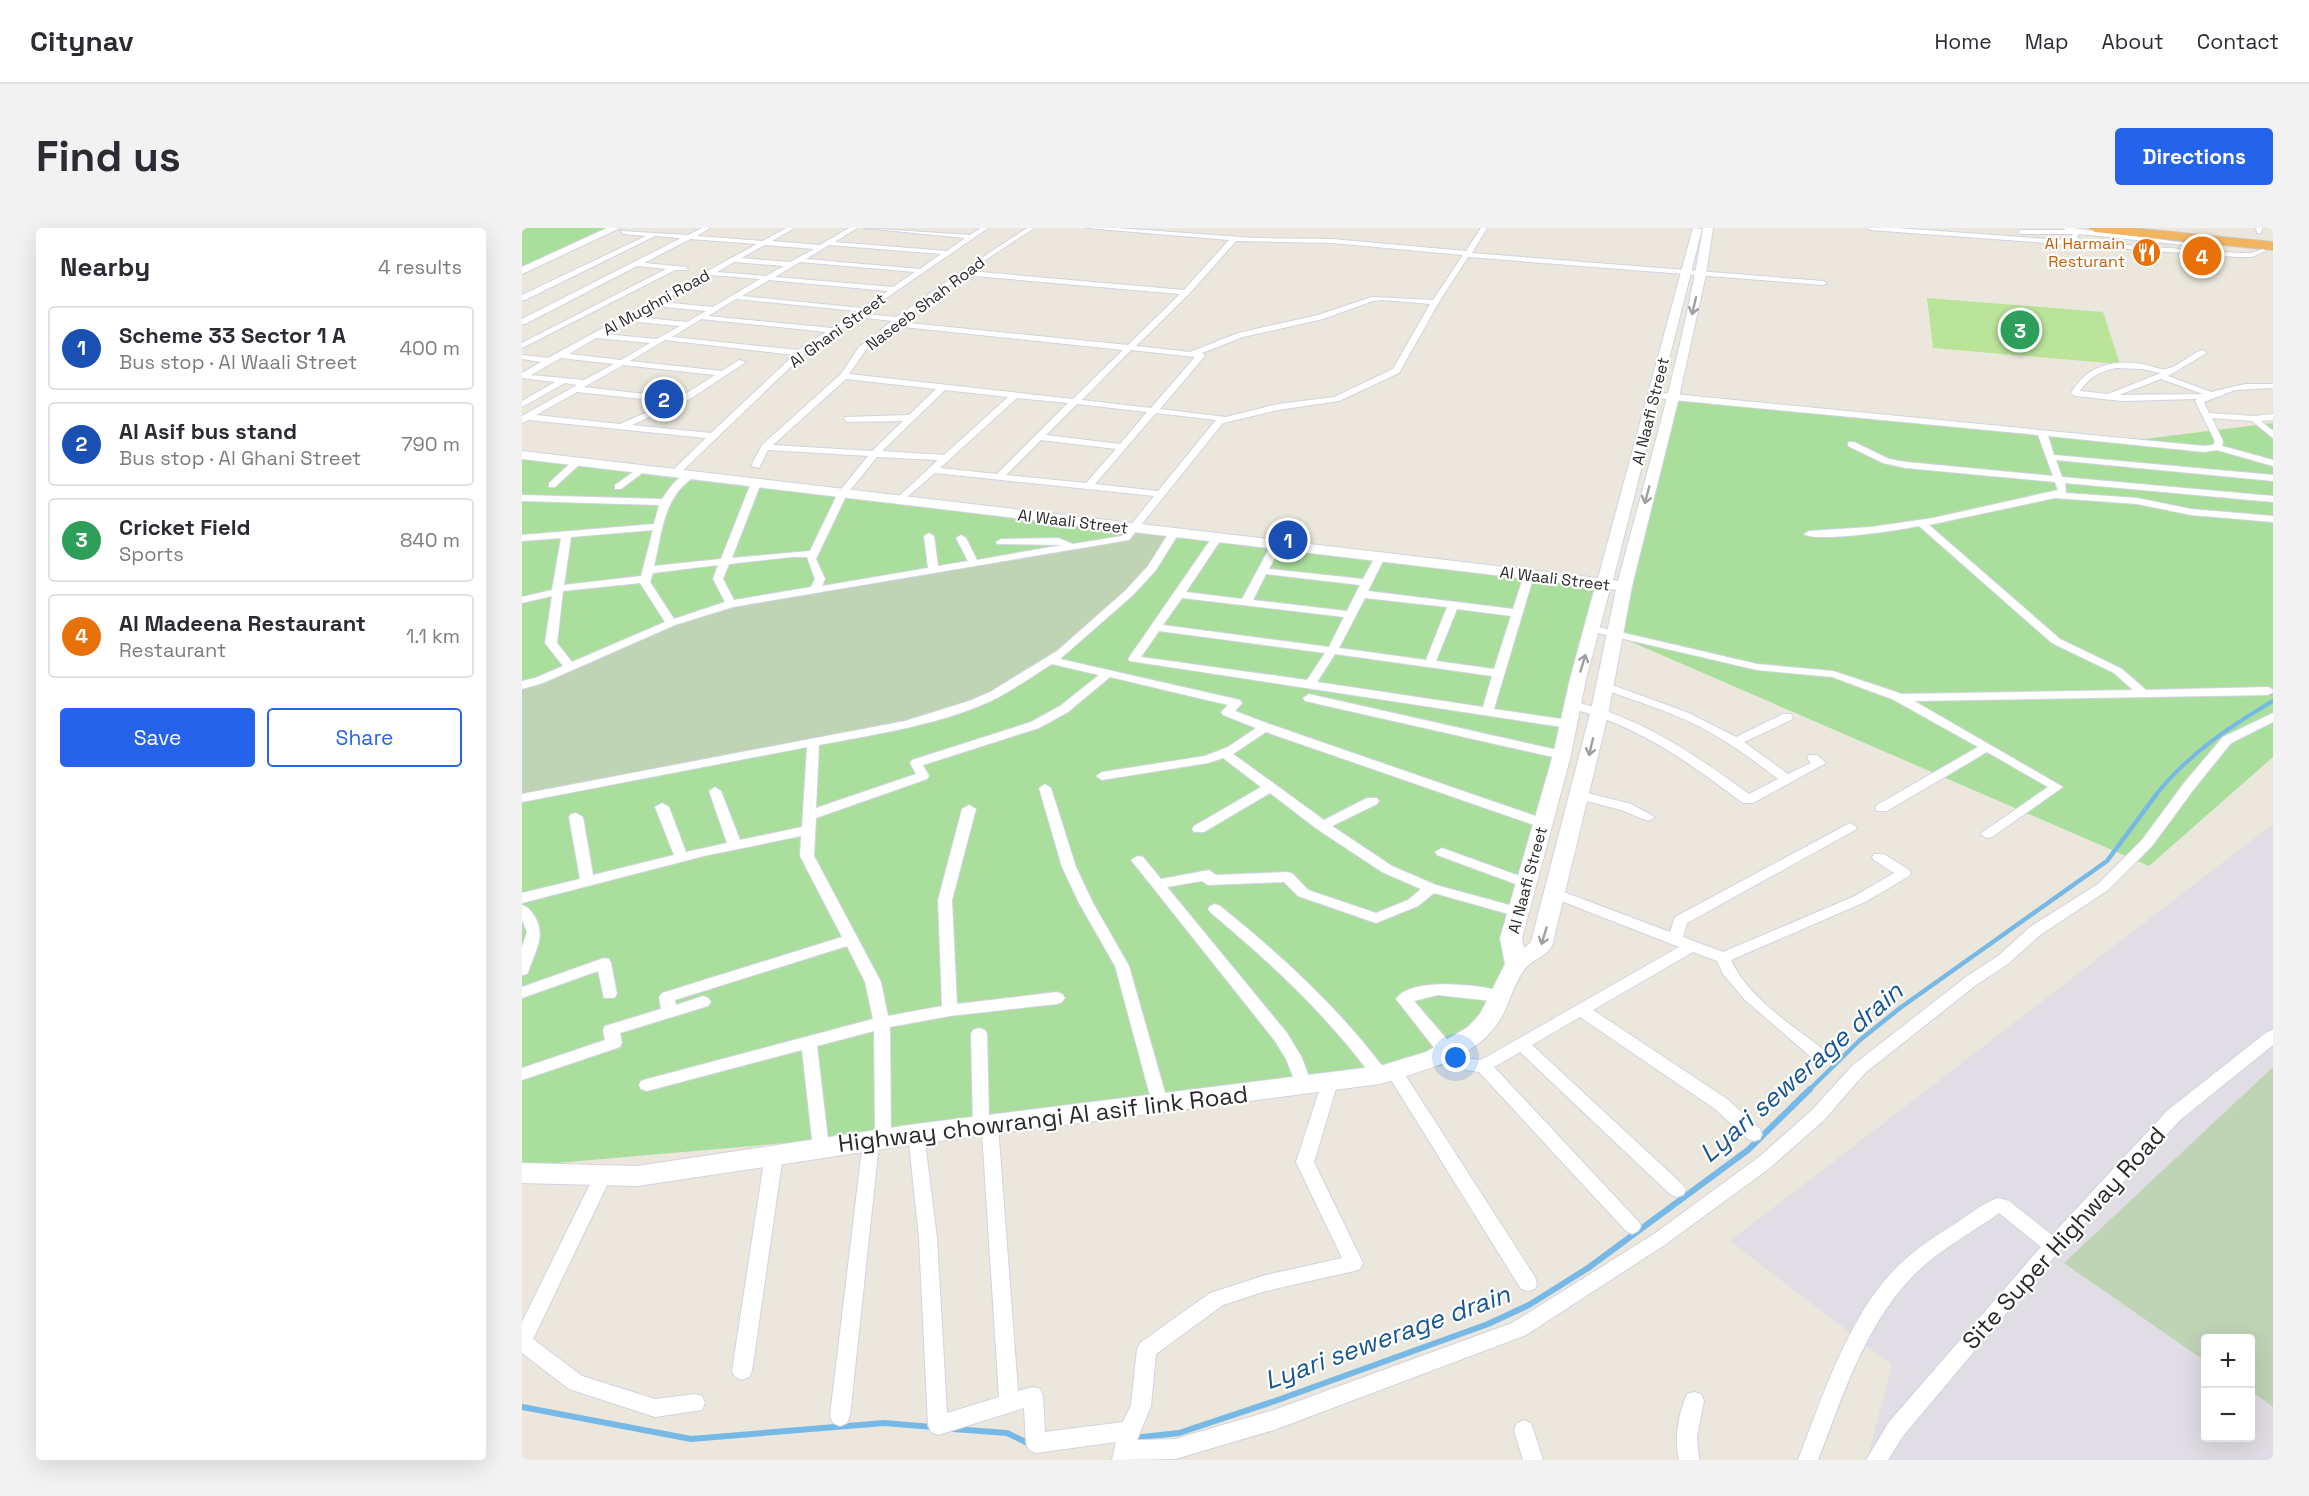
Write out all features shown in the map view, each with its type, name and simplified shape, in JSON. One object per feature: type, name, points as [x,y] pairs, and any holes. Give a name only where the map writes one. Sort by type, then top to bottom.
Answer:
[{"type":"highway","points":[[2095,228],[2268,248]]},
{"type":"highway","points":[[2124,228],[2273,238]]},
{"type":"highway","points":[[2199,228],[2273,232]]},
{"type":"street","points":[[522,322],[707,228]]},
{"type":"street","name":"Al Mughni Road","points":[[522,376],[791,228]]},
{"type":"street","points":[[524,419],[854,228]]},
{"type":"street","points":[[867,228],[972,237]]},
{"type":"street","name":"Al Ghani Street","points":[[675,473],[800,353],[985,228]]},
{"type":"street","name":"Naseeb Shah Road","points":[[756,466],[765,447],[844,376],[862,349],[962,273],[1031,228]]},
{"type":"street","points":[[1090,228],[1233,239],[1332,241],[1823,283]]},
{"type":"street","points":[[522,686],[671,623],[731,604],[1125,538],[1220,421],[1278,407],[1336,399],[1396,371],[1435,302],[1485,228]]},
{"type":"street","name":"Al Naafi Street","points":[[1697,228],[1694,273],[1673,397],[1623,586],[1600,710],[1556,894],[1541,946],[1516,964],[1511,938],[1562,755],[1603,584],[1640,452],[1653,395],[1694,273],[1708,228]]},
{"type":"street","points":[[1870,228],[2238,255],[2252,255],[2268,248]]},
{"type":"street","points":[[1965,228],[2077,232],[2268,248],[2273,252]]},
{"type":"street","points":[[2066,228],[2077,232]]},
{"type":"street","points":[[522,271],[619,230],[820,247]]},
{"type":"street","points":[[2077,232],[2074,237],[2080,244]]},
{"type":"street","points":[[522,298],[654,234]]},
{"type":"street","points":[[999,477],[1073,401],[1186,292],[1233,239]]},
{"type":"street","points":[[828,243],[948,253]]},
{"type":"street","points":[[733,260],[922,271]]},
{"type":"street","points":[[636,264],[686,269]]},
{"type":"street","points":[[522,346],[672,268]]},
{"type":"street","points":[[710,273],[894,290]]},
{"type":"street","points":[[962,273],[1186,292]]},
{"type":"street","points":[[570,297],[609,300]]},
{"type":"street","points":[[734,297],[864,310]]},
{"type":"street","points":[[1190,354],[1241,335],[1320,317],[1372,299],[1435,302]]},
{"type":"street","points":[[653,304],[714,309]]},
{"type":"street","points":[[855,315],[900,319]]},
{"type":"street","points":[[700,317],[833,330]]},
{"type":"street","points":[[625,319],[687,324]]},
{"type":"street","points":[[892,324],[1201,355],[1088,487]]},
{"type":"street","points":[[596,336],[800,353]]},
{"type":"street","points":[[2106,397],[2164,374],[2202,352]]},
{"type":"street","points":[[560,355],[724,374]]},
{"type":"street","points":[[522,357],[550,361]]},
{"type":"street","points":[[621,427],[680,400],[742,362]]},
{"type":"street","points":[[2210,395],[2164,374],[2136,365],[2099,368],[2078,386],[2076,393],[2106,397],[2210,395],[2254,385],[2273,376]]},
{"type":"street","points":[[522,376],[585,383]]},
{"type":"street","points":[[844,376],[1222,418],[1220,421]]},
{"type":"street","points":[[522,404],[563,381]]},
{"type":"street","points":[[2254,385],[2273,386]]},
{"type":"street","points":[[815,590],[820,579],[811,559],[843,493],[876,452],[943,387]]},
{"type":"street","points":[[576,389],[680,400]]},
{"type":"street","points":[[900,500],[1015,395]]},
{"type":"street","points":[[1653,395],[2204,449],[2217,447],[2273,463]]},
{"type":"street","points":[[2210,395],[2199,401],[2218,441],[2217,447]]},
{"type":"street","points":[[2205,415],[2254,419],[2273,417]]},
{"type":"street","points":[[848,419],[911,418]]},
{"type":"street","points":[[524,419],[713,436]]},
{"type":"street","points":[[2254,419],[2273,435]]},
{"type":"street","points":[[1809,534],[1850,533],[1922,524],[2063,492],[2042,433]]},
{"type":"street","points":[[1038,437],[1122,447]]},
{"type":"street","points":[[1851,444],[1886,461],[1906,465],[2273,499]]},
{"type":"street","points":[[765,447],[876,452],[946,459]]},
{"type":"street","name":"Al Waali Street","points":[[522,455],[1623,586]]},
{"type":"street","points":[[2051,457],[2273,480]]},
{"type":"street","points":[[552,485],[578,462]]},
{"type":"street","points":[[618,488],[642,469]]},
{"type":"street","points":[[933,470],[1159,494]]},
{"type":"street","points":[[671,623],[645,582],[665,502],[677,484],[691,475]]},
{"type":"street","points":[[731,604],[718,579],[756,483]]},
{"type":"street","points":[[2055,495],[2137,501],[2191,512],[2273,519]]},
{"type":"street","points":[[522,498],[665,502]]},
{"type":"street","points":[[1922,524],[2056,641],[2118,671],[2143,693]]},
{"type":"street","points":[[522,538],[658,527]]},
{"type":"street","points":[[522,798],[907,724],[973,704],[994,695],[1051,660],[1129,594],[1152,568],[1174,533]]},
{"type":"street","points":[[566,535],[551,643],[570,667]]},
{"type":"street","points":[[930,536],[933,570]]},
{"type":"street","points":[[961,538],[974,563]]},
{"type":"street","points":[[1217,538],[1134,659],[1568,724]]},
{"type":"street","points":[[1001,542],[1058,541],[1075,546]]},
{"type":"street","points":[[1246,602],[1276,545]]},
{"type":"street","points":[[522,600],[647,574],[725,562],[792,554],[813,554]]},
{"type":"street","points":[[1310,684],[1332,651],[1380,556]]},
{"type":"street","points":[[1263,571],[1367,583]]},
{"type":"street","points":[[1487,712],[1529,575]]},
{"type":"street","points":[[1179,594],[1351,615]]},
{"type":"street","points":[[1362,594],[1517,613]]},
{"type":"street","points":[[1430,663],[1453,605]]},
{"type":"street","points":[[1156,627],[1499,673]]},
{"type":"street","points":[[1594,629],[1757,667],[1833,674],[1899,698],[2057,787],[1987,834]]},
{"type":"street","points":[[1051,660],[1236,703],[1227,712],[1542,823]]},
{"type":"street","points":[[522,898],[735,845],[810,823],[923,776],[916,763],[1035,724],[1064,709],[1108,673]]},
{"type":"street","points":[[1604,686],[1672,709],[1735,742],[1787,780]]},
{"type":"street","points":[[1899,698],[2268,691]]},
{"type":"street","points":[[1309,698],[1562,755]]},
{"type":"street","points":[[1573,705],[1600,710],[1658,736],[1748,800],[1820,763],[1813,758]]},
{"type":"street","points":[[1735,742],[1787,717]]},
{"type":"street","points":[[916,1134],[928,1238],[938,1425],[1033,1396],[1036,1443],[1126,1445],[1174,1449],[1274,1420],[1519,1329],[1659,1239],[1765,1162],[1818,1115],[1867,1063],[1971,981],[2003,960],[2035,931],[2103,887],[2147,843],[2227,740],[2273,717]]},
{"type":"street","points":[[1102,776],[1208,759],[1224,753],[1265,727]]},
{"type":"street","points":[[813,742],[807,856],[873,981],[882,1023],[877,1140],[840,1416]]},
{"type":"street","points":[[1882,808],[1987,747]]},
{"type":"street","points":[[1224,753],[1322,825],[1387,869],[1431,888],[1518,912]]},
{"type":"street","points":[[1199,829],[1270,787]]},
{"type":"street","points":[[1045,788],[1069,867],[1086,903],[1122,966],[1160,1103]]},
{"type":"street","points":[[715,791],[735,845]]},
{"type":"street","points":[[1580,795],[1626,807],[1648,817]]},
{"type":"street","points":[[1322,825],[1372,801]]},
{"type":"street","points":[[662,807],[681,857]]},
{"type":"street","points":[[950,1010],[945,900],[969,809]]},
{"type":"street","points":[[576,817],[587,880]]},
{"type":"street","points":[[1675,940],[1680,920],[1850,828]]},
{"type":"street","points":[[1442,852],[1526,883]]},
{"type":"street","points":[[1556,894],[1723,958],[1860,899],[1904,873],[1879,857]]},
{"type":"street","points":[[1138,860],[1281,1037],[1294,1058],[1304,1085]]},
{"type":"street","points":[[1158,884],[1209,875],[1208,880],[1288,877],[1303,893],[1376,918],[1413,903],[1431,888]]},
{"type":"street","points":[[1215,909],[1242,930],[1332,1015],[1387,1073],[1528,1283]]},
{"type":"street","points":[[522,910],[533,925],[534,932],[522,970]]},
{"type":"street","points":[[669,1012],[667,997],[851,940]]},
{"type":"street","points":[[1500,996],[1445,990],[1421,991],[1404,999],[1445,1050],[1460,1064],[1483,1066],[1692,946]]},
{"type":"street","points":[[1723,958],[1727,968],[1765,1010],[1818,1054]]},
{"type":"street","points":[[522,993],[604,963],[609,994]]},
{"type":"street","name":"Highway chowrangi Al asif link Road","points":[[522,1173],[637,1176],[916,1134],[1387,1073],[1434,1058],[1476,1033],[1489,1019],[1516,964]]},
{"type":"street","points":[[647,1085],[882,1023],[950,1010],[1057,998]]},
{"type":"street","points":[[522,1074],[614,1043],[611,1030],[703,1002]]},
{"type":"street","points":[[1581,1010],[1721,1104],[1754,1134]]},
{"type":"street","points":[[979,1034],[1009,1404]]},
{"type":"street","points":[[809,1042],[820,1148]]},
{"type":"street","name":"Site Super Highway Road","points":[[1876,1460],[1896,1429],[2053,1246],[2174,1115],[2270,1042]]},
{"type":"street","points":[[1521,1044],[1677,1190]]},
{"type":"street","points":[[1483,1066],[1632,1226]]},
{"type":"street","points":[[1126,1445],[1141,1406],[1148,1349],[1217,1299],[1266,1283],[1354,1263],[1305,1162],[1330,1082]]},
{"type":"street","points":[[742,1371],[774,1155]]},
{"type":"street","points":[[603,1175],[522,1342],[576,1383],[655,1408],[695,1403]]},
{"type":"street","points":[[1808,1460],[1862,1335],[1882,1300],[1905,1271],[1998,1205],[2003,1206],[2053,1246]]},
{"type":"street","points":[[1689,1460],[1686,1449],[1686,1432],[1694,1401]]},
{"type":"street","points":[[1524,1430],[1533,1460]]},
{"type":"shaded area","points":[[2273,824],[2273,1460],[1867,1460],[1892,1365],[1730,1241]]},
{"type":"green space","points":[[522,228],[615,228],[522,271]]},
{"type":"green space","points":[[1927,298],[2103,312],[2120,364],[1933,348]]},
{"type":"green space","points":[[1673,397],[2128,441],[2273,423],[2273,757],[2149,866],[1613,634]]},
{"type":"green space","points":[[522,455],[1603,584],[1500,996],[1459,1064],[981,1126],[522,1166]]},
{"type":"green space","points":[[1134,531],[1176,536],[1154,571],[1131,597],[1063,657],[996,699],[945,718],[908,728],[522,802],[522,689],[540,684],[658,632],[732,608],[1127,541]]},
{"type":"green space","points":[[2273,1067],[2273,1407],[2255,1394],[2255,1334],[2201,1334],[2201,1358],[2064,1263]]},
{"type":"waterway","name":"Lyari sewerage drain","points":[[2155,796],[2167,781],[2195,755],[2240,721],[2273,701]]},
{"type":"waterway","name":"Lyari sewerage drain","points":[[1809,1090],[1860,1040],[1900,1008],[2107,861],[2156,795]]},
{"type":"waterway","name":"Lyari sewerage drain","points":[[1133,1438],[1179,1433],[1275,1401],[1488,1324],[1529,1305],[1588,1268],[1748,1150],[1810,1089]]},
{"type":"waterway","name":"Lyari sewerage drain","points":[[522,1407],[691,1439],[884,1423],[933,1427]]},
{"type":"waterway","name":"Lyari sewerage drain","points":[[953,1429],[1007,1433],[1032,1445]]},
{"type":"place","name":"Al Harmain Resturant","points":[[2146,252]]},
{"type":"place","name":"Al Madeena Restaurant","points":[[2202,256]]},
{"type":"place","name":"Cricket Field","points":[[2020,330]]},
{"type":"place","name":"Al Asif bus stand","points":[[664,399]]},
{"type":"place","name":"Scheme 33 Sector 1 A","points":[[1288,540]]}]
